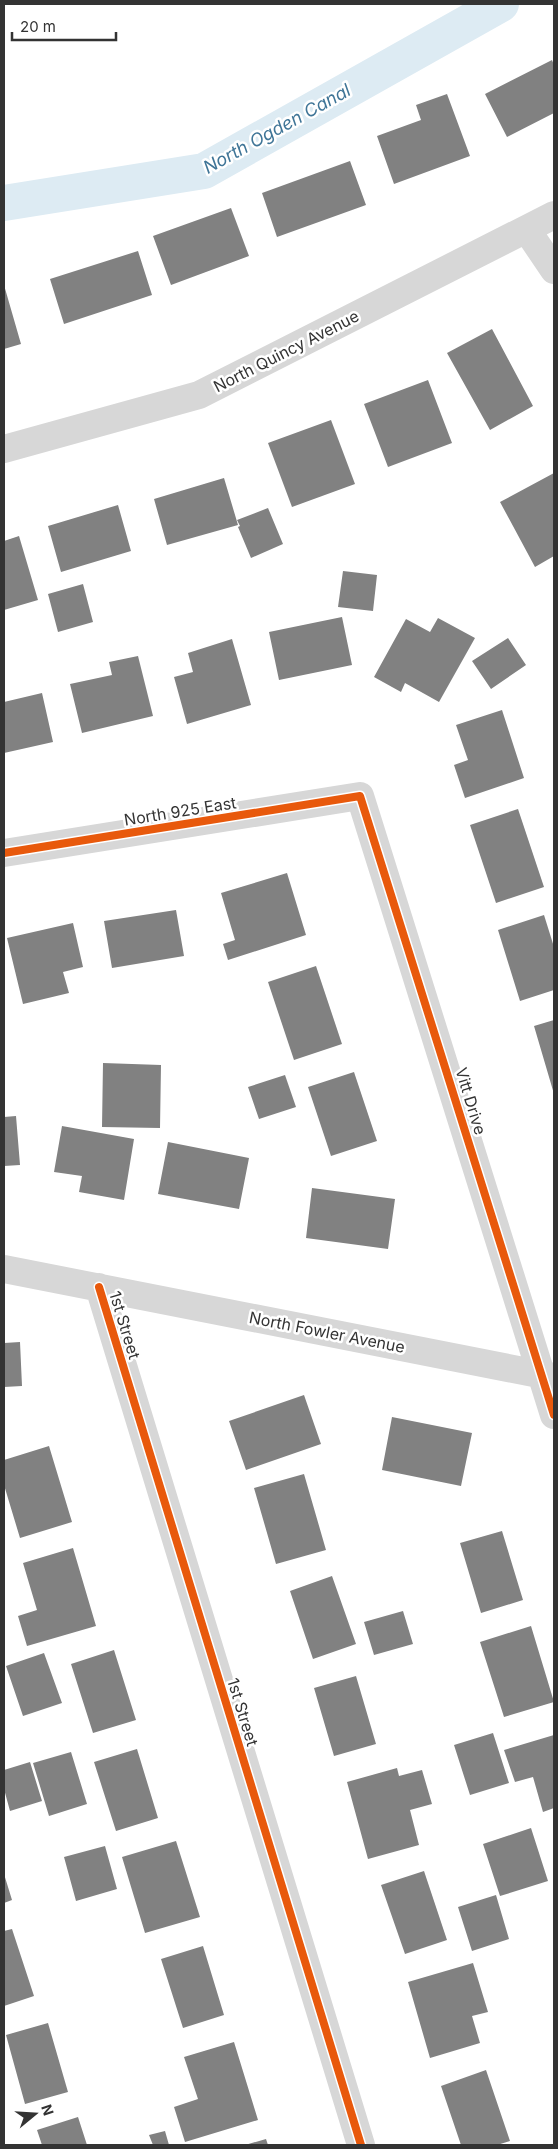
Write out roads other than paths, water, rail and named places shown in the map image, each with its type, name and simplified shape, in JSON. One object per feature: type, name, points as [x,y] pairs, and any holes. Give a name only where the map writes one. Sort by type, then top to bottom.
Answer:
[{"type":"street","name":"North Quincy Avenue","points":[[4,449],[199,395],[554,215]]},
{"type":"street","points":[[527,230],[554,270]]},
{"type":"street","name":"North 925 East","points":[[4,853],[360,796]]},
{"type":"street","name":"Vitt Drive","points":[[360,796],[548,1376],[554,1415]]},
{"type":"street","name":"North Fowler Avenue","points":[[4,1269],[548,1376]]},
{"type":"street","name":"1st Street","points":[[100,1287],[360,2145]]},
{"type":"waterway","name":"North Ogden Canal","points":[[4,203],[204,171],[501,4]]}]
